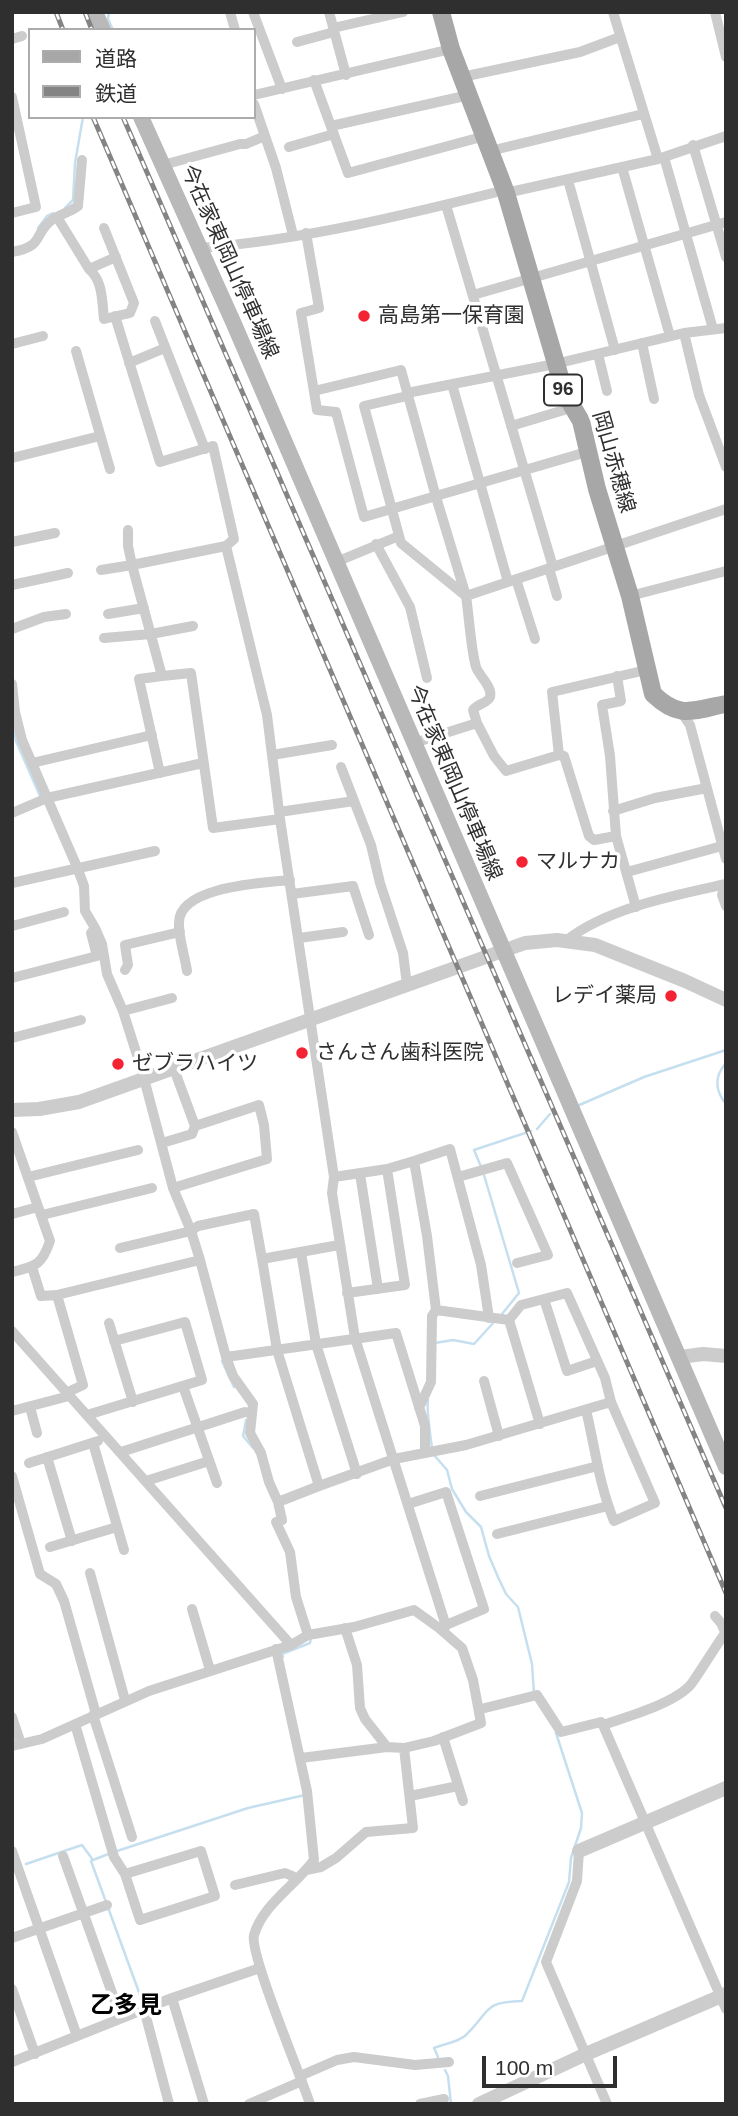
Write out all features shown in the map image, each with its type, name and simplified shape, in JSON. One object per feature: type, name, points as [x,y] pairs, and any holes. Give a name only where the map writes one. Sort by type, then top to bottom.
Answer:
[{"type":"main road","points":[[95,12],[102,28]]},
{"type":"main road","name":"岡山赤穂線","points":[[441,12],[451,49],[505,192],[565,394],[581,421],[613,547],[630,596],[653,694],[663,704],[681,712]]},
{"type":"main road","name":"今在家東岡山停車場線","points":[[142,119],[726,1466]]},
{"type":"main road","points":[[681,712],[726,704]]},
{"type":"street","points":[[253,12],[282,89]]},
{"type":"street","points":[[329,12],[346,75]]},
{"type":"street","points":[[297,42],[403,12]]},
{"type":"street","points":[[613,12],[713,329]]},
{"type":"street","points":[[715,12],[726,57]]},
{"type":"street","points":[[463,77],[580,52],[620,37]]},
{"type":"street","points":[[256,95],[451,49]]},
{"type":"street","points":[[314,80],[348,173],[643,114]]},
{"type":"street","points":[[289,146],[332,130],[468,94]]},
{"type":"street","points":[[12,97],[36,207],[12,213]]},
{"type":"street","points":[[256,110],[276,168],[293,236]]},
{"type":"street","points":[[163,165],[246,144],[265,136]]},
{"type":"street","points":[[200,248],[253,244],[568,180],[661,158],[726,136]]},
{"type":"street","points":[[693,145],[721,224],[726,257]]},
{"type":"street","points":[[12,252],[28,250],[57,217],[78,206],[82,160]]},
{"type":"street","points":[[622,167],[670,336]]},
{"type":"street","points":[[568,180],[615,350]]},
{"type":"street","points":[[446,205],[524,471],[557,596]]},
{"type":"street","points":[[57,217],[89,269],[96,274],[101,288],[104,319],[130,313],[135,303],[104,228]]},
{"type":"street","points":[[472,295],[721,224]]},
{"type":"street","points":[[306,233],[319,309],[301,313],[317,410],[336,412],[363,517],[590,452]]},
{"type":"street","points":[[89,269],[116,257]]},
{"type":"street","points":[[101,570],[226,546],[234,539],[213,446],[160,462],[115,316]]},
{"type":"street","points":[[155,321],[205,449]]},
{"type":"street","points":[[466,596],[401,543],[364,406],[407,394],[555,364],[670,336],[726,328]]},
{"type":"street","points":[[684,333],[699,395],[726,467]]},
{"type":"street","points":[[12,344],[43,336]]},
{"type":"street","points":[[642,343],[654,399]]},
{"type":"street","points":[[129,363],[165,348]]},
{"type":"street","points":[[76,351],[110,469]]},
{"type":"street","points":[[598,354],[607,391]]},
{"type":"street","points":[[314,391],[401,370],[466,596],[477,668],[489,689],[488,701],[475,705],[473,710],[477,723],[494,756],[506,771],[559,755],[564,756],[589,836],[594,840],[616,836]]},
{"type":"street","points":[[452,384],[480,484],[535,639]]},
{"type":"street","points":[[511,426],[574,407]]},
{"type":"street","points":[[12,458],[100,436]]},
{"type":"street","points":[[466,596],[726,509]]},
{"type":"street","points":[[128,530],[132,565],[162,677]]},
{"type":"street","points":[[12,542],[55,533]]},
{"type":"street","points":[[336,562],[399,536]]},
{"type":"street","points":[[376,544],[410,607],[427,678]]},
{"type":"street","points":[[226,546],[267,715],[334,1177],[332,1193],[339,1245],[355,1338],[408,1504],[442,1627]]},
{"type":"street","points":[[630,596],[726,571]]},
{"type":"street","points":[[12,585],[68,573]]},
{"type":"street","points":[[108,614],[144,608]]},
{"type":"street","points":[[12,629],[44,617],[65,614]]},
{"type":"street","points":[[104,638],[151,634],[193,626]]},
{"type":"street","points":[[559,755],[552,692],[646,670]]},
{"type":"street","points":[[160,773],[139,679],[191,673],[213,828],[354,801]]},
{"type":"street","points":[[617,676],[621,701],[602,705],[610,756],[616,836],[636,907]]},
{"type":"street","points":[[12,684],[15,723],[44,799],[84,886],[85,911],[103,944],[107,974],[123,1011],[173,1188],[226,1357],[233,1376],[253,1404],[250,1433],[261,1452],[269,1482],[279,1504],[280,1520],[276,1522],[290,1552],[296,1597],[310,1635]]},
{"type":"street","points":[[681,712],[690,725],[726,859]]},
{"type":"street","points":[[414,743],[477,723]]},
{"type":"street","points":[[32,763],[152,735]]},
{"type":"street","points":[[272,755],[332,745]]},
{"type":"street","points":[[12,813],[44,799],[203,763]]},
{"type":"street","points":[[341,767],[371,845],[380,883],[403,953],[407,985]]},
{"type":"street","points":[[613,811],[655,798],[707,788]]},
{"type":"street","points":[[627,872],[722,846]]},
{"type":"street","points":[[12,883],[155,851]]},
{"type":"street","points":[[187,971],[178,920],[193,901],[209,892],[290,880]]},
{"type":"street","points":[[567,940],[591,925],[636,907],[726,884]]},
{"type":"street","points":[[726,884],[722,895],[726,906]]},
{"type":"street","points":[[292,894],[353,886],[369,935]]},
{"type":"street","points":[[12,926],[64,912]]},
{"type":"street","points":[[12,978],[96,956],[93,930]]},
{"type":"street","points":[[125,970],[128,965],[125,945],[180,932]]},
{"type":"street","points":[[299,938],[343,932]]},
{"type":"street","points":[[12,1110],[39,1109],[79,1102],[526,943],[543,940],[567,940],[595,945],[726,1000]]},
{"type":"street","points":[[123,1011],[172,998]]},
{"type":"street","points":[[12,1038],[81,1020]]},
{"type":"street","points":[[162,1143],[192,1134],[195,1126],[174,1069]]},
{"type":"street","points":[[173,1188],[267,1159],[259,1105],[195,1126]]},
{"type":"street","points":[[12,1132],[50,1241],[45,1257],[32,1267],[12,1272]]},
{"type":"street","points":[[334,1177],[387,1169],[450,1149],[498,1319],[540,1424]]},
{"type":"street","points":[[28,1177],[138,1150]]},
{"type":"street","points":[[414,1161],[436,1310],[432,1316],[430,1342],[431,1382],[419,1408]]},
{"type":"street","points":[[458,1177],[507,1163],[548,1255],[517,1263]]},
{"type":"street","points":[[347,1293],[405,1285],[387,1169]]},
{"type":"street","points":[[360,1174],[378,1289]]},
{"type":"street","points":[[12,1214],[40,1211],[152,1188]]},
{"type":"street","points":[[120,1248],[188,1232],[198,1226],[254,1214],[277,1350],[319,1486]]},
{"type":"street","points":[[262,1259],[339,1245]]},
{"type":"street","points":[[301,1252],[316,1344],[357,1474]]},
{"type":"street","points":[[32,1267],[41,1296],[57,1295],[197,1261]]},
{"type":"street","points":[[436,1310],[498,1319],[521,1306],[567,1293],[605,1378],[611,1402],[655,1503],[614,1521],[603,1493],[586,1410]]},
{"type":"street","points":[[12,1411],[68,1394],[83,1385],[57,1295]]},
{"type":"street","points":[[544,1299],[567,1371],[597,1361]]},
{"type":"street","points":[[87,1415],[202,1380],[185,1322],[114,1341]]},
{"type":"street","points":[[108,1323],[133,1402]]},
{"type":"street","points":[[12,1331],[290,1645]]},
{"type":"street","points":[[226,1357],[396,1333],[425,1426],[430,1452]]},
{"type":"street","points":[[680,1357],[703,1354],[726,1356]]},
{"type":"street","points":[[484,1381],[499,1436]]},
{"type":"street","points":[[183,1386],[217,1483]]},
{"type":"street","points":[[279,1504],[319,1486],[394,1459],[499,1436],[611,1402]]},
{"type":"street","points":[[30,1407],[37,1433]]},
{"type":"street","points":[[121,1452],[245,1412]]},
{"type":"street","points":[[29,1463],[108,1439]]},
{"type":"street","points":[[93,1443],[124,1550]]},
{"type":"street","points":[[47,1457],[72,1541]]},
{"type":"street","points":[[146,1481],[209,1461]]},
{"type":"street","points":[[480,1496],[598,1466]]},
{"type":"street","points":[[12,1476],[40,1574],[56,1584],[64,1601],[94,1715],[132,1837]]},
{"type":"street","points":[[408,1504],[446,1492],[484,1609],[442,1627]]},
{"type":"street","points":[[496,1534],[608,1506]]},
{"type":"street","points":[[50,1547],[117,1527]]},
{"type":"street","points":[[90,1573],[125,1700]]},
{"type":"street","points":[[192,1609],[210,1670]]},
{"type":"street","points":[[12,1717],[17,1745],[42,1739],[125,1700],[290,1645],[310,1635],[414,1610],[442,1627],[462,1648],[481,1709],[481,1723],[404,1748],[304,1758]]},
{"type":"street","points":[[603,1725],[658,1705],[692,1683],[725,1633],[715,1616]]},
{"type":"street","points":[[345,1628],[357,1665],[360,1708],[387,1748]]},
{"type":"street","points":[[276,1649],[304,1758],[314,1860],[266,1912],[253,1938],[260,1968],[310,2104]]},
{"type":"street","points":[[479,2104],[586,2054],[724,2000],[601,1722],[561,1732],[533,1695],[481,1709]]},
{"type":"street","points":[[75,1724],[112,1853],[124,1874],[140,1920],[215,1896],[201,1852],[124,1874]]},
{"type":"street","points":[[443,1737],[463,1801]]},
{"type":"street","points":[[235,1885],[285,1873],[301,1875],[321,1867],[336,1858],[366,1832],[414,1828],[404,1748]]},
{"type":"street","points":[[410,1796],[458,1786]]},
{"type":"street","points":[[607,2104],[547,1962],[577,1881],[579,1851],[726,1788]]},
{"type":"street","points":[[12,1852],[77,2036]]},
{"type":"street","points":[[63,1856],[121,2018]]},
{"type":"street","points":[[12,1938],[107,1905]]},
{"type":"street","points":[[12,2062],[172,1998],[260,1968]]},
{"type":"street","points":[[12,1989],[35,2054]]},
{"type":"street","points":[[172,1998],[204,2104]]},
{"type":"street","points":[[144,2009],[169,2104]]},
{"type":"street","points":[[249,2104],[337,2060],[354,2057],[415,2065],[449,2063]]},
{"type":"street","points":[[420,2104],[444,2099]]},
{"type":"waterway","points":[[109,12],[108,19],[112,28]]},
{"type":"waterway","points":[[65,208],[73,200],[75,163],[83,119]]},
{"type":"waterway","points":[[38,228],[47,216],[53,213]]},
{"type":"waterway","points":[[13,724],[16,741],[40,796]]},
{"type":"waterway","points":[[577,1106],[644,1077],[726,1050]]},
{"type":"waterway","points":[[726,1063],[719,1073],[717,1084],[726,1104]]},
{"type":"waterway","points":[[537,1129],[550,1114]]},
{"type":"waterway","points":[[482,1169],[474,1150],[531,1131]]},
{"type":"waterway","points":[[484,1175],[519,1293],[502,1314]]},
{"type":"waterway","points":[[435,1343],[453,1340],[474,1344],[495,1321]]},
{"type":"waterway","points":[[222,1361],[234,1387]]},
{"type":"waterway","points":[[428,1400],[432,1449]]},
{"type":"waterway","points":[[246,1420],[243,1436],[253,1448]]},
{"type":"waterway","points":[[434,1455],[447,1470],[452,1489],[466,1512],[481,1527],[498,1577],[506,1594],[518,1607],[532,1664],[534,1694]]},
{"type":"waterway","points":[[283,1657],[282,1654],[310,1643],[311,1637]]},
{"type":"waterway","points":[[438,2057],[434,2048],[463,2037],[488,2009],[500,2003],[522,2001],[569,1882],[571,1858],[581,1828],[582,1813],[556,1733]]},
{"type":"waterway","points":[[117,1851],[248,1808],[305,1795]]},
{"type":"waterway","points":[[26,1864],[82,1845],[93,1860],[111,1853]]},
{"type":"waterway","points":[[91,1861],[144,2006]]},
{"type":"waterway","points":[[445,2070],[451,2104]]},
{"type":"railway","points":[[56,12],[62,28]]},
{"type":"railway","points":[[85,12],[91,28]]},
{"type":"railway","points":[[94,119],[726,1593]]},
{"type":"railway","points":[[124,119],[726,1508]]},
{"type":"place","name":"高島第一保育園","points":[[364,316]]},
{"type":"place","name":"マルナカ","points":[[522,862]]},
{"type":"place","name":"レデイ薬局","points":[[671,996]]},
{"type":"place","name":"さんさん歯科医院","points":[[302,1053]]},
{"type":"place","name":"ゼブラハイツ","points":[[118,1064]]},
{"type":"district","name":"乙多見","points":[[126,2006]]}]
